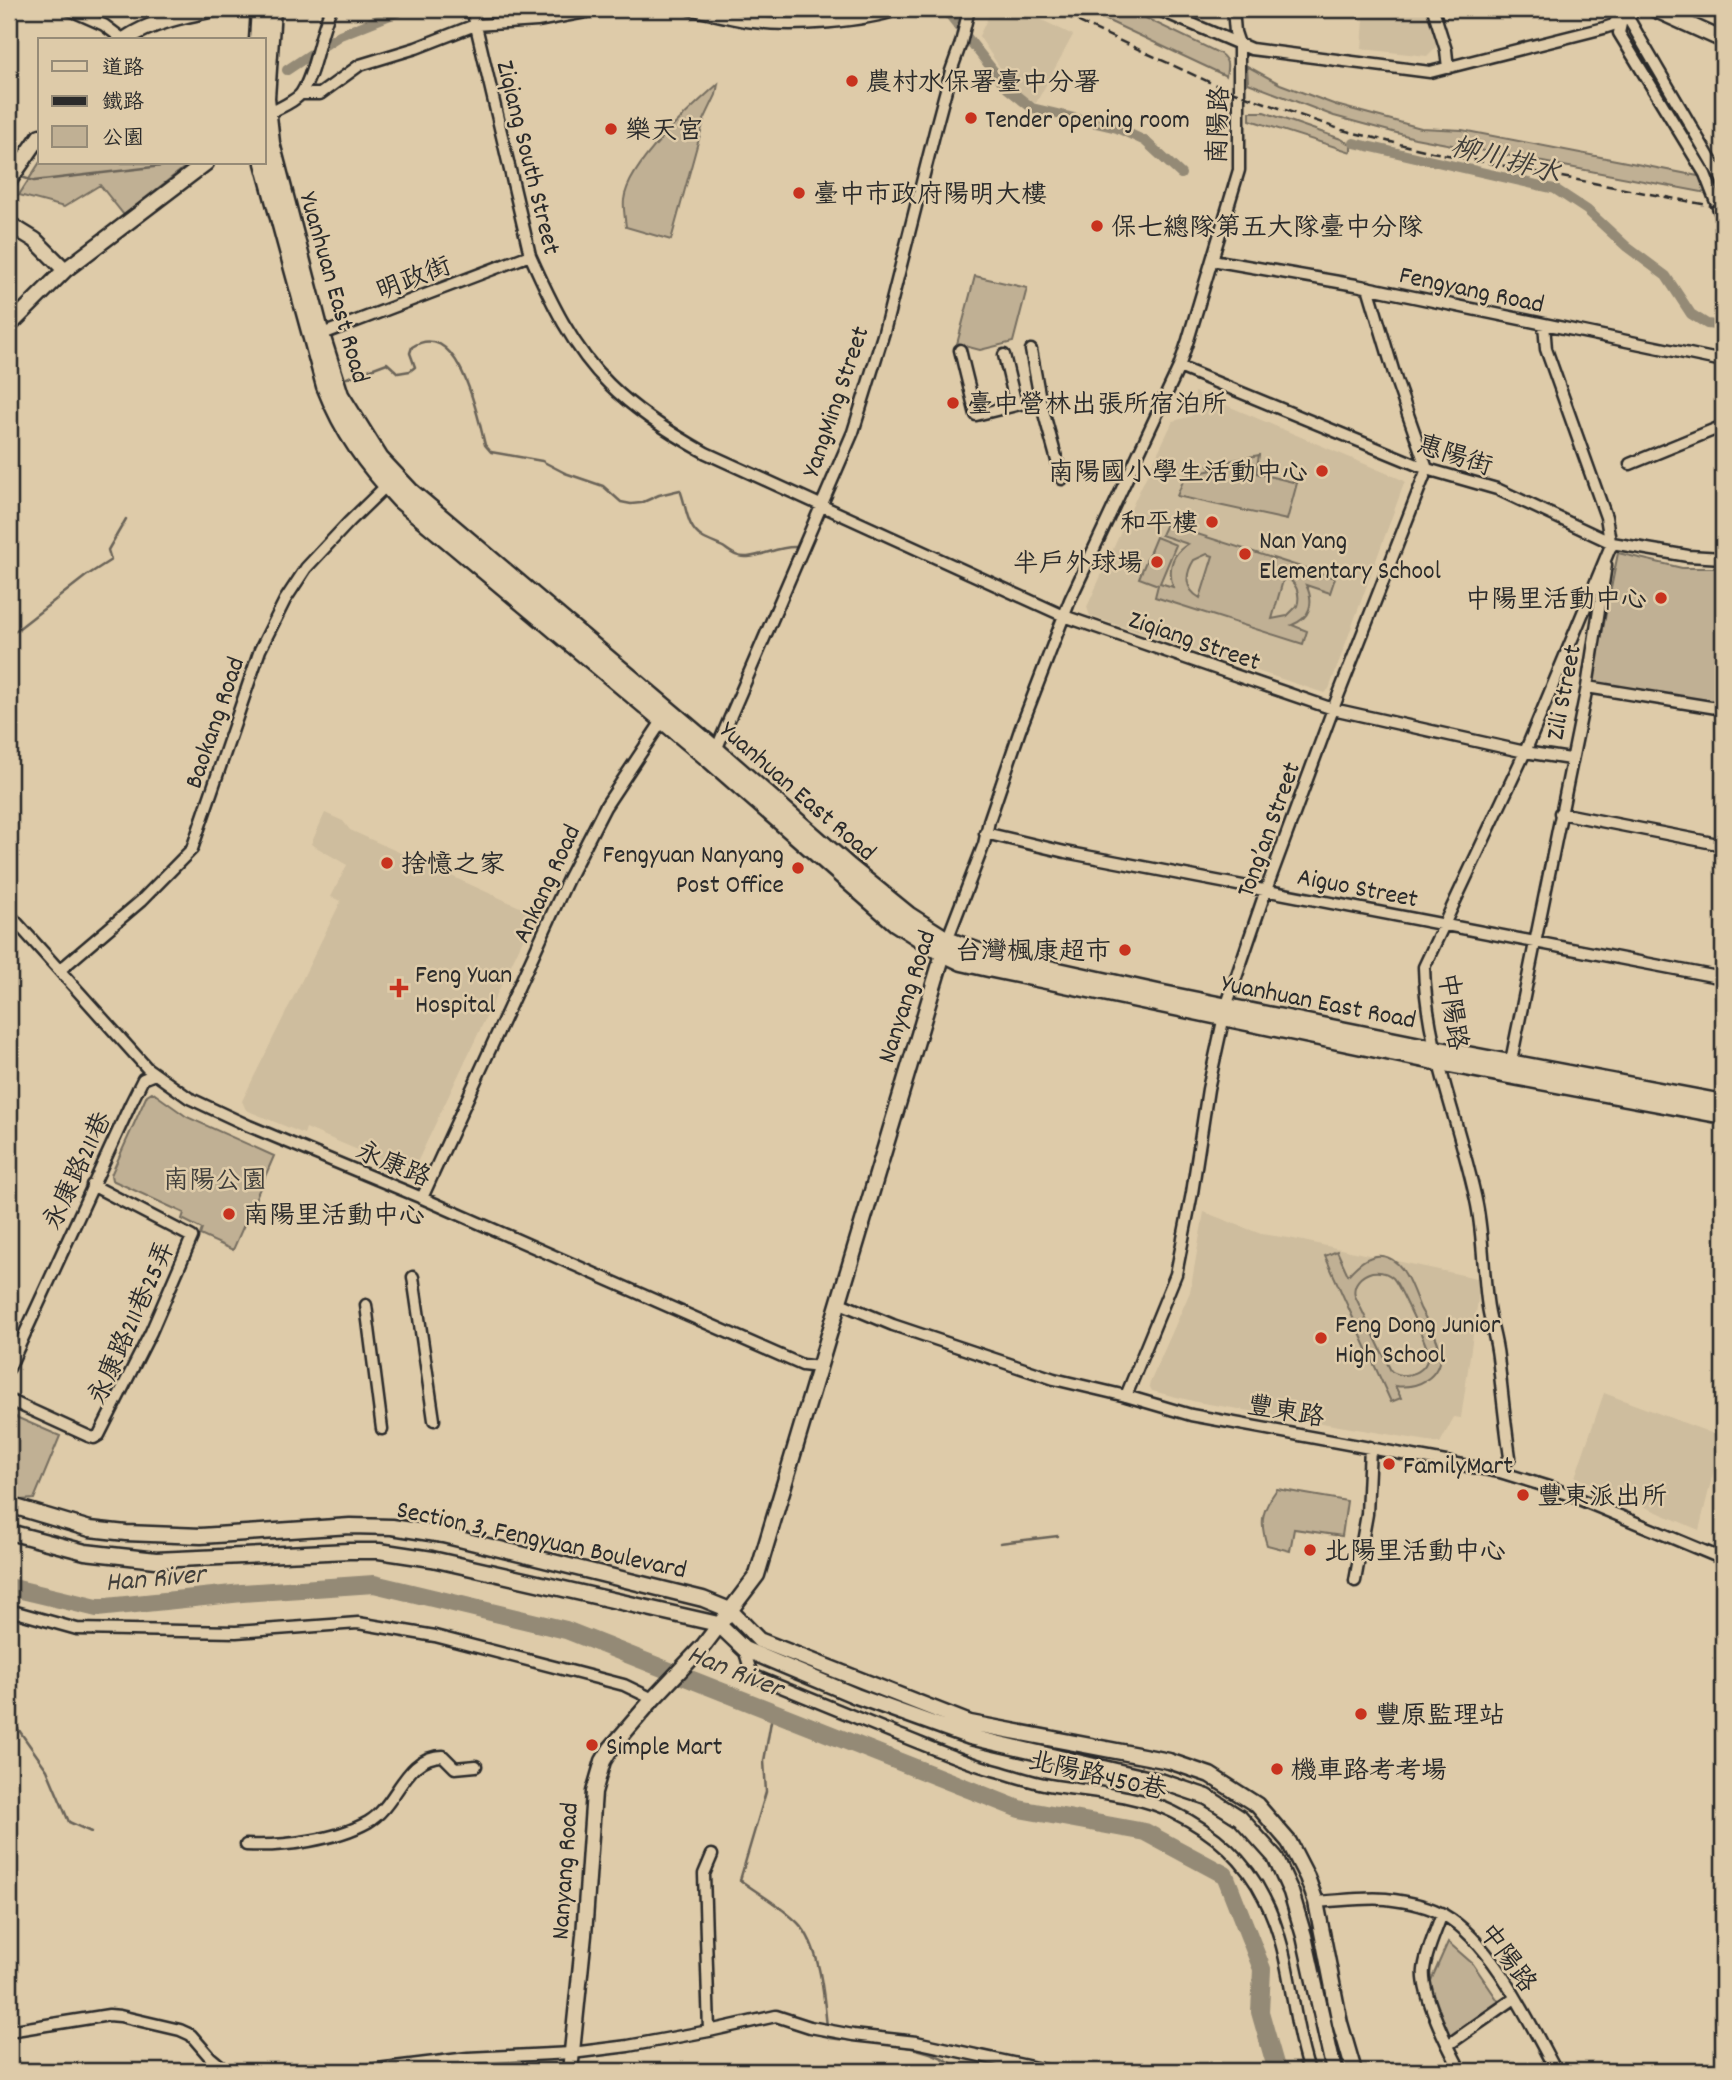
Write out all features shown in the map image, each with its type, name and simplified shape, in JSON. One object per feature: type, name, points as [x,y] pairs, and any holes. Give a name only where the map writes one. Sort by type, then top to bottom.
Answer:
[{"type":"main road","points":[[258,38],[260,9]]},
{"type":"main road","name":"Yuanhuan East Road","points":[[272,9],[266,115],[315,336]]},
{"type":"main road","name":"Yuanhuan East Road","points":[[264,164],[337,417],[349,438],[391,481],[400,500],[713,755],[896,923],[945,946],[1225,1013],[1437,1055],[1723,1103]]},
{"type":"main road","name":"Yuanhuan East Road","points":[[1509,1068],[1723,1115]]},
{"type":"street","points":[[68,9],[104,25],[121,38]]},
{"type":"street","points":[[128,38],[142,30],[184,16],[215,9]]},
{"type":"street","points":[[301,94],[319,45],[324,22],[331,9]]},
{"type":"street","points":[[266,115],[301,94],[320,94],[360,65],[416,48],[475,24],[537,21],[603,9]]},
{"type":"street","points":[[690,9],[755,22],[831,22],[901,9]]},
{"type":"street","name":"YangMing Street","points":[[713,755],[823,507],[853,432],[884,332],[950,71],[961,43],[969,9]]},
{"type":"street","points":[[1157,9],[1251,49],[1430,72],[1604,28],[1613,25],[1627,9]]},
{"type":"street","name":"南陽路","points":[[1179,367],[1239,170],[1239,44],[1234,32],[1233,9]]},
{"type":"street","points":[[1433,9],[1446,50],[1448,68]]},
{"type":"street","points":[[1627,9],[1723,181]]},
{"type":"street","points":[[1627,9],[1619,33],[1705,174],[1723,220]]},
{"type":"street","points":[[1654,9],[1723,40]]},
{"type":"street","name":"Ziqiang South Street","points":[[473,10],[530,255],[570,335],[607,383],[672,434],[706,453],[823,507]]},
{"type":"street","points":[[13,174],[38,139]]},
{"type":"street","points":[[9,326],[65,270],[205,164]]},
{"type":"street","points":[[9,224],[35,240],[65,270]]},
{"type":"street","name":"明政街","points":[[315,336],[530,255]]},
{"type":"street","name":"Fengyang Road","points":[[1212,260],[1368,287],[1723,361]]},
{"type":"street","points":[[1368,287],[1427,469]]},
{"type":"street","name":"Zili Street","points":[[1509,1068],[1570,759],[1587,687],[1604,576],[1612,543],[1546,349],[1544,324]]},
{"type":"street","points":[[960,349],[976,415],[1040,399]]},
{"type":"street","points":[[1031,350],[1040,399],[1062,479]]},
{"type":"street","points":[[1004,355],[1016,405]]},
{"type":"street","name":"惠陽街","points":[[1179,367],[1427,469],[1497,489],[1612,543],[1688,556],[1723,558]]},
{"type":"street","name":"Nanyang Road","points":[[570,2071],[584,1935],[594,1792],[603,1761],[655,1697],[704,1645],[757,1575],[840,1303],[902,1084],[945,946],[984,844],[985,833],[1020,730],[1064,616],[1179,367]]},
{"type":"street","points":[[1630,464],[1723,426]]},
{"type":"street","name":"Tong’an Street","points":[[1126,1396],[1176,1274],[1208,1089],[1225,1013],[1266,890],[1333,709],[1427,469]]},
{"type":"street","name":"Baokang Road","points":[[60,970],[141,901],[192,849],[260,650],[285,600],[306,568],[391,481]]},
{"type":"street","name":"Ziqiang Street","points":[[823,507],[1064,616],[1333,709],[1570,759]]},
{"type":"street","name":"中陽路","points":[[1500,1472],[1510,1458],[1498,1357],[1489,1315],[1477,1206],[1437,1055],[1424,988],[1424,967],[1525,751],[1612,543]]},
{"type":"street","points":[[1587,687],[1723,709]]},
{"type":"street","name":"Ankang Road","points":[[422,1198],[568,879],[605,807],[666,715]]},
{"type":"street","points":[[1560,813],[1723,845]]},
{"type":"street","name":"Aiguo Street","points":[[985,833],[1065,852],[1723,978]]},
{"type":"street","name":"永康路","points":[[9,914],[155,1074],[189,1098],[778,1355],[802,1365],[820,1367]]},
{"type":"street","name":"永康路211巷","points":[[9,1368],[143,1079],[155,1074]]},
{"type":"street","name":"永康路211巷25弄","points":[[9,1400],[88,1436],[94,1438],[99,1435],[151,1332],[192,1237],[92,1185]]},
{"type":"street","points":[[413,1277],[433,1420]]},
{"type":"street","name":"豐東路","points":[[840,1303],[893,1325],[1054,1379],[1191,1415],[1500,1472],[1555,1489],[1723,1558]]},
{"type":"street","points":[[366,1305],[382,1429]]},
{"type":"street","points":[[1355,1581],[1367,1514],[1370,1447]]},
{"type":"street","name":"Section 3, Fengyuan Boulevard","points":[[9,1505],[90,1528],[126,1533],[201,1536],[350,1526],[393,1527],[443,1535],[625,1579],[703,1599],[730,1610]]},
{"type":"street","name":"Section 3, Fengyuan Boulevard","points":[[9,1532],[85,1552],[156,1560],[379,1551],[432,1559],[718,1624]]},
{"type":"street","points":[[9,1610],[78,1629],[236,1632],[358,1623],[435,1636],[624,1685],[655,1697]]},
{"type":"street","points":[[730,1610],[759,1640],[970,1723],[1169,1761],[1210,1776],[1257,1805],[1289,1842],[1307,1877],[1316,1902],[1340,2023],[1354,2071]]},
{"type":"street","points":[[718,1624],[744,1649],[856,1696],[970,1737],[1163,1782],[1206,1797],[1240,1818],[1275,1857],[1291,1892],[1304,1936],[1334,2071]]},
{"type":"street","name":"北陽路450巷","points":[[744,1649],[752,1675],[824,1705],[989,1769],[1046,1784],[1118,1796],[1170,1811],[1195,1824],[1223,1844],[1243,1864],[1264,1897],[1279,1933],[1301,2047],[1309,2071]]},
{"type":"street","points":[[246,1845],[300,1843],[370,1821],[418,1762],[434,1756],[443,1756],[455,1768],[476,1766]]},
{"type":"street","points":[[709,2031],[705,1874],[712,1855]]},
{"type":"street","name":"中陽路","points":[[1316,1902],[1385,1899],[1442,1913],[1466,1930],[1482,1948],[1515,1998],[1556,2071]]},
{"type":"street","points":[[1442,1913],[1423,1974],[1448,2045],[1461,2071]]},
{"type":"street","points":[[1448,2045],[1515,1998]]},
{"type":"street","points":[[9,2031],[120,2015],[191,2035],[210,2057],[227,2071]]},
{"type":"street","points":[[361,2071],[468,2058],[572,2053],[628,2046],[776,2016],[810,2027],[916,2042],[1050,2071]]},
{"type":"shaded area","points":[[992,9],[1019,9],[1073,35],[1036,103],[1026,100],[1016,92],[979,36]]},
{"type":"shaded area","points":[[1361,9],[1426,9],[1438,45],[1427,56],[1362,49],[1364,19]]},
{"type":"shaded area","name":"Nan Yang Elementary School","points":[[1195,392],[1405,481],[1329,689],[1324,693],[1090,616],[1087,607],[1135,500],[1173,421],[1192,416]]},
{"type":"shaded area","name":"Feng Yuan Hospital","points":[[325,813],[343,821],[350,830],[535,914],[412,1173],[306,1128],[304,1134],[246,1110],[242,1101],[341,901],[331,897],[347,865],[311,844]]},
{"type":"shaded area","name":"Feng Dong Junior High School","points":[[1204,1212],[1261,1234],[1481,1279],[1461,1418],[1454,1417],[1440,1443],[1197,1402],[1152,1391],[1149,1385],[1190,1292]]},
{"type":"shaded area","points":[[1604,1393],[1722,1437],[1699,1530],[1575,1477]]},
{"type":"green space","points":[[1083,9],[1127,9],[1219,53],[1227,63],[1226,76]]},
{"type":"green space","points":[[1247,66],[1280,84],[1336,105],[1421,128],[1462,130],[1698,176],[1702,179],[1707,193],[1415,138],[1334,116],[1248,83]]},
{"type":"green space","points":[[718,84],[716,95],[704,120],[671,240],[626,227],[624,200],[637,170],[662,138]]},
{"type":"green space","points":[[1250,112],[1264,112],[1341,139],[1351,145],[1351,152],[1250,120]]},
{"type":"green space","points":[[39,164],[189,164],[124,215],[100,185],[64,207],[19,195]]},
{"type":"green space","points":[[975,276],[1027,288],[1013,342],[980,350],[957,344]]},
{"type":"green space","points":[[1259,455],[1256,473],[1297,483],[1287,520],[1177,496],[1185,476],[1212,470],[1209,465]]},
{"type":"green space","points":[[1166,524],[1335,578],[1330,593],[1306,585],[1310,598],[1309,609],[1303,618],[1292,625],[1307,631],[1303,644],[1155,597],[1158,585],[1139,578],[1156,537],[1176,545],[1160,583],[1173,587],[1172,563],[1188,544],[1161,535]],"holes":[[[1207,554],[1213,556],[1200,598],[1191,590],[1188,576],[1194,560]],[[1284,577],[1296,588],[1297,606],[1287,616],[1272,619]]]},
{"type":"green space","points":[[1618,553],[1682,568],[1723,568],[1723,706],[1592,684]]},
{"type":"green space","name":"南陽公園","points":[[152,1092],[187,1117],[274,1156],[233,1250],[200,1235],[202,1229],[182,1219],[184,1213],[112,1180],[111,1175],[147,1095]]},
{"type":"green space","points":[[1337,1251],[1348,1275],[1366,1259],[1383,1256],[1395,1262],[1408,1280],[1435,1335],[1440,1352],[1436,1369],[1426,1380],[1411,1386],[1395,1386],[1401,1398],[1391,1402],[1325,1256]],"holes":[[[1372,1272],[1386,1273],[1393,1278],[1423,1339],[1428,1353],[1427,1360],[1415,1373],[1403,1375],[1391,1371],[1355,1296],[1358,1281]]]},
{"type":"green space","points":[[9,1414],[60,1436],[34,1499],[20,1500],[9,1494]]},
{"type":"green space","points":[[1277,1489],[1347,1501],[1342,1536],[1294,1529],[1290,1551],[1267,1545],[1263,1516]]},
{"type":"green space","points":[[1448,1942],[1473,1964],[1501,2005],[1450,2042],[1429,1985]]},
{"type":"waterway","name":"柳川排水","points":[[287,70],[340,35],[405,9]]},
{"type":"waterway","name":"柳川排水","points":[[945,9],[1007,88],[1032,108],[1117,128],[1145,141],[1181,174]]},
{"type":"waterway","name":"柳川排水","points":[[1354,143],[1555,189],[1587,210],[1627,247],[1666,276],[1691,314],[1707,324],[1723,326]]},
{"type":"waterway","name":"柳川排水","points":[[18,176],[34,181],[164,164]]},
{"type":"waterway","points":[[347,378],[387,363],[398,373],[410,371],[415,367],[410,353],[412,347],[428,341],[442,346],[454,358],[464,375],[485,445],[491,452],[542,461],[565,473],[603,486],[621,502],[641,503],[680,490],[690,523],[697,534],[738,556],[748,557],[796,547]]},
{"type":"waterway","points":[[9,636],[86,576],[111,560],[108,550],[126,519]]},
{"type":"waterway","points":[[1000,1543],[1058,1536]]},
{"type":"waterway","name":"Han River","points":[[9,1587],[97,1608],[242,1593],[374,1584],[566,1630],[1019,1809],[1145,1832],[1225,1875],[1262,1969],[1260,2012],[1277,2071]]},
{"type":"waterway","points":[[773,1710],[764,1761],[766,1792],[740,1880],[784,1911],[805,1933],[820,1972],[827,2027]]},
{"type":"waterway","points":[[9,1716],[47,1770],[69,1822],[91,1832]]},
{"type":"waterway","points":[[828,2033],[829,2038],[917,2049],[949,2061],[961,2071]]},
{"type":"railway","points":[[1051,9],[1220,87],[1342,130],[1432,152],[1723,208]]},
{"type":"place","name":"農村水保署臺中分署","points":[[852,81]]},
{"type":"place","name":"Tender opening room","points":[[971,118]]},
{"type":"place","name":"樂天宮","points":[[611,129]]},
{"type":"place","name":"臺中市政府陽明大樓","points":[[799,193]]},
{"type":"place","name":"保七總隊第五大隊臺中分隊","points":[[1097,226]]},
{"type":"place","name":"臺中營林出張所宿泊所","points":[[953,403]]},
{"type":"place","name":"南陽國小學生活動中心","points":[[1322,471]]},
{"type":"place","name":"和平樓","points":[[1212,522]]},
{"type":"place","name":"Nan Yang Elementary School","points":[[1245,554]]},
{"type":"place","name":"半戶外球場","points":[[1157,562]]},
{"type":"place","name":"中陽里活動中心","points":[[1661,598]]},
{"type":"place","name":"捨憶之家","points":[[387,863]]},
{"type":"place","name":"Fengyuan Nanyang Post Office","points":[[798,868]]},
{"type":"place","name":"台灣楓康超市","points":[[1125,950]]},
{"type":"place","name":"Feng Yuan Hospital","points":[[399,988]]},
{"type":"place","name":"南陽里活動中心","points":[[229,1214]]},
{"type":"place","name":"Feng Dong Junior High School","points":[[1321,1338]]},
{"type":"place","name":"FamilyMart","points":[[1389,1464]]},
{"type":"place","name":"豐東派出所","points":[[1523,1495]]},
{"type":"place","name":"北陽里活動中心","points":[[1310,1550]]},
{"type":"place","name":"豐原監理站","points":[[1361,1714]]},
{"type":"place","name":"Simple Mart","points":[[592,1745]]},
{"type":"place","name":"機車路考考場","points":[[1277,1769]]}]
